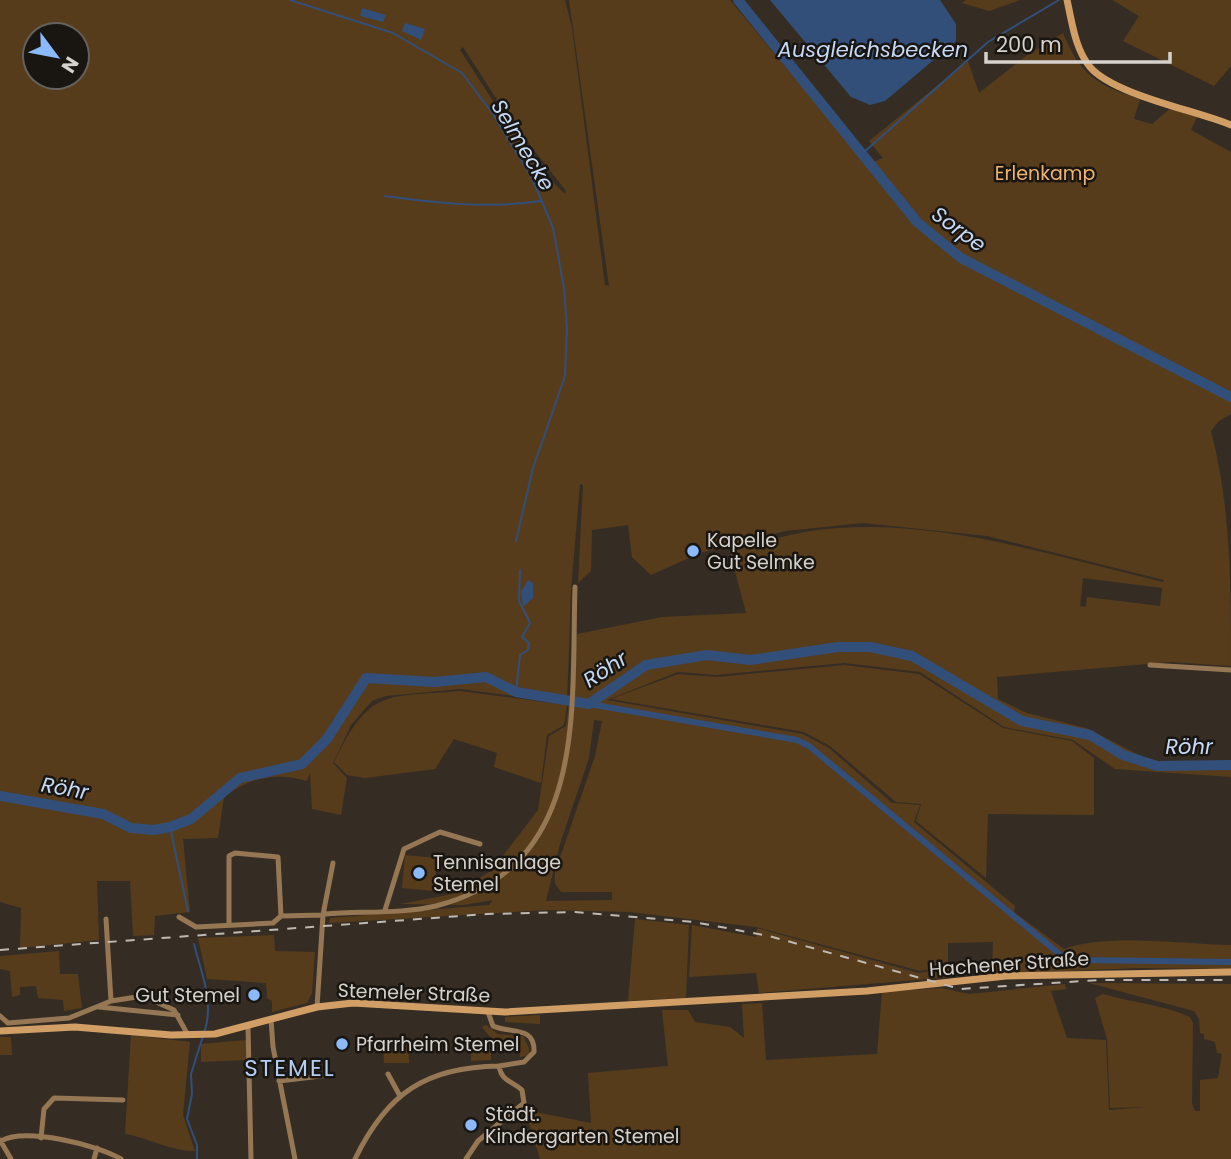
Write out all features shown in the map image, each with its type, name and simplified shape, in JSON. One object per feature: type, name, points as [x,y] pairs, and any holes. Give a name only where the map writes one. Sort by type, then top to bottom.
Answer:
[{"type":"main road","points":[[1067,0],[1079,47],[1090,67],[1103,78],[1122,88],[1231,125]]},
{"type":"main road","name":"Hachener Straße","points":[[789,996],[912,987],[1006,976],[1231,972]]},
{"type":"main road","name":"Stemeler Straße","points":[[0,1031],[75,1027],[188,1035],[215,1034],[317,1007],[353,1003],[488,1012],[789,996]]},
{"type":"street","points":[[178,917],[196,927],[273,923],[281,916],[434,906],[473,893],[500,879],[529,852],[552,811],[562,782],[568,744],[575,587]]},
{"type":"street","points":[[1150,665],[1231,670]]},
{"type":"street","points":[[384,910],[404,849],[440,832],[480,844]]},
{"type":"street","points":[[229,925],[229,856],[235,853],[278,857],[281,916]]},
{"type":"street","points":[[317,1007],[324,914],[333,863]]},
{"type":"street","points":[[106,919],[111,1001]]},
{"type":"street","points":[[0,1016],[8,1023],[69,1018],[111,1001],[143,996],[157,1000],[178,1015],[188,1035]]},
{"type":"street","points":[[99,1007],[178,1015]]},
{"type":"street","points":[[355,1159],[379,1117],[416,1084],[448,1070],[527,1061],[534,1052],[534,1045],[526,1033],[493,1026],[488,1012]]},
{"type":"street","points":[[271,1019],[279,1081],[295,1159]]},
{"type":"street","points":[[248,1026],[251,1159]]},
{"type":"street","points":[[466,1159],[478,1140],[524,1103],[522,1090],[507,1082],[501,1075],[499,1066]]},
{"type":"street","points":[[388,1074],[400,1097]]},
{"type":"street","points":[[279,1081],[329,1075]]},
{"type":"street","points":[[41,1138],[44,1108],[54,1097],[123,1100]]},
{"type":"street","points":[[11,1159],[0,1140],[9,1136],[41,1138],[97,1148],[121,1159]]},
{"type":"street","points":[[94,1159],[97,1148]]},
{"type":"green space","points":[[0,0],[565,0],[572,28],[605,285],[609,286],[569,0],[730,0],[915,223],[961,261],[1231,399],[1231,414],[1219,421],[1211,431],[1226,518],[1231,666],[1170,662],[997,677],[998,699],[1027,713],[1086,728],[1143,757],[1159,761],[1231,761],[1231,777],[1115,769],[1073,740],[1004,727],[920,672],[844,663],[716,675],[678,672],[607,700],[803,734],[829,748],[892,803],[920,805],[914,822],[1015,906],[1014,912],[1064,949],[1081,944],[1123,940],[1231,945],[1231,969],[1138,968],[992,974],[993,942],[948,943],[948,966],[920,971],[756,927],[630,912],[546,910],[329,923],[330,918],[489,905],[493,900],[463,905],[401,904],[457,893],[492,870],[538,810],[549,736],[566,726],[577,634],[662,617],[746,613],[730,552],[811,531],[880,527],[961,535],[1163,582],[1164,580],[987,536],[863,523],[785,531],[700,553],[651,575],[632,557],[628,525],[592,530],[591,571],[578,583],[583,485],[580,484],[571,590],[567,703],[460,689],[386,696],[372,701],[351,725],[333,763],[347,778],[341,815],[312,809],[310,773],[307,781],[285,777],[264,778],[234,790],[224,797],[218,838],[183,839],[190,912],[155,916],[154,935],[133,936],[130,881],[97,881],[99,940],[20,948],[21,908],[0,902]],"holes":[[[463,47],[509,118],[566,191],[565,194],[522,144],[460,50]],[[1083,578],[1162,588],[1160,606],[1087,597],[1086,607],[1080,606]],[[594,720],[602,721],[595,756],[555,872],[555,884],[561,892],[612,892],[612,900],[546,901],[560,844],[589,758]]]},
{"type":"green space","points":[[966,0],[1020,0],[989,11],[962,3]]},
{"type":"green space","points":[[1112,0],[1231,0],[1231,66],[1214,86],[1123,41],[1139,16]]},
{"type":"green space","name":"Erlenkamp","points":[[1063,33],[1076,59],[1092,77],[1113,89],[1140,99],[1134,119],[1152,124],[1171,108],[1197,117],[1191,130],[1231,152],[1231,396],[963,257],[918,220],[873,162],[883,158],[869,141],[968,61],[979,93],[1026,56]]},
{"type":"green space","points":[[844,665],[919,674],[1003,728],[1072,741],[1094,758],[1094,815],[988,814],[986,878],[916,821],[921,804],[896,802],[830,746],[804,732],[611,699],[678,674],[717,677]]},
{"type":"green space","points":[[460,691],[567,705],[564,725],[547,735],[541,783],[494,767],[497,753],[454,739],[435,769],[365,778],[347,775],[334,762],[359,720],[370,708],[382,701],[413,694]]},
{"type":"green space","name":"Tennisanlage Stemel","points":[[405,855],[437,858],[434,891],[402,888]]},
{"type":"green space","points":[[635,919],[689,925],[686,998],[628,1001]]},
{"type":"green space","points":[[692,925],[756,937],[757,928],[919,973],[951,967],[952,977],[759,993],[756,973],[689,977]]},
{"type":"green space","points":[[274,935],[275,951],[315,952],[312,993],[307,1003],[272,1012],[272,1001],[267,998],[266,983],[207,979],[198,938]]},
{"type":"green space","points":[[59,951],[60,974],[78,974],[82,1008],[64,1011],[63,1000],[38,998],[36,986],[20,987],[20,995],[12,997],[10,971],[0,969],[0,956]]},
{"type":"green space","points":[[1089,983],[1231,984],[1231,1159],[540,1159],[525,1110],[591,1123],[588,1073],[668,1066],[662,1010],[688,1010],[695,1022],[730,1027],[744,1038],[742,1004],[762,1003],[766,1060],[877,1054],[882,992],[941,988],[969,994],[1065,984],[1066,989],[1051,991],[1067,1038],[1106,1040],[1109,1110],[1146,1107],[1110,1108],[1107,1039],[1095,998],[1103,994],[1169,1009],[1190,1017],[1193,1023],[1192,1104],[1195,1111],[1200,1111],[1200,1080],[1218,1078],[1222,1054],[1217,1053],[1215,1042],[1204,1039],[1204,1034],[1200,1033],[1199,1019],[1194,1011]]},
{"type":"green space","points":[[540,1015],[540,1024],[505,1022],[505,1017]]},
{"type":"green space","points":[[486,1025],[498,1034],[523,1036],[529,1048],[529,1055],[520,1057],[518,1042],[494,1042],[482,1027]]},
{"type":"green space","points":[[131,1035],[190,1042],[183,1115],[195,1151],[177,1149],[125,1134]]},
{"type":"green space","points":[[0,1037],[11,1037],[12,1055],[0,1055]]},
{"type":"green space","points":[[246,1040],[247,1060],[201,1062],[201,1044]]},
{"type":"green space","points":[[491,1040],[491,1060],[471,1061],[471,1042]]},
{"type":"green space","points":[[408,1041],[409,1063],[384,1063],[383,1042]]},
{"type":"water","name":"Ausgleichsbecken","points":[[770,0],[940,0],[956,24],[956,41],[885,101],[870,105],[851,97]]},
{"type":"water","points":[[362,8],[386,15],[383,22],[360,16]]},
{"type":"water","points":[[405,23],[425,29],[421,40],[402,31]]},
{"type":"water","points":[[528,580],[533,583],[533,598],[523,607],[521,592]]},
{"type":"waterway","name":"Selmecke","points":[[290,0],[393,33],[462,73],[493,114],[532,178],[553,228],[564,288],[567,329],[565,376],[533,468],[516,541]]},
{"type":"waterway","name":"Sorpe","points":[[738,0],[917,222],[961,258],[1231,397]]},
{"type":"waterway","points":[[863,153],[988,42],[1059,0]]},
{"type":"waterway","points":[[385,196],[482,205],[540,201]]},
{"type":"waterway","name":"Selmecke","points":[[516,692],[520,655],[528,650],[529,643],[522,637],[530,623],[519,601],[520,570]]},
{"type":"waterway","name":"Röhr","points":[[0,796],[103,814],[131,828],[154,830],[191,819],[240,778],[302,764],[327,739],[366,678],[434,682],[486,677],[516,692],[589,704],[646,665],[707,655],[750,660],[838,647],[870,647],[912,656],[1022,721],[1090,735],[1123,755],[1157,766],[1231,765]]},
{"type":"waterway","points":[[589,704],[797,740],[809,746],[1063,957],[1080,960],[1231,962]]},
{"type":"waterway","points":[[170,827],[188,911]]},
{"type":"waterway","points":[[194,944],[207,997],[205,1030]]},
{"type":"waterway","points":[[197,1159],[197,1145],[187,1119],[192,1094],[191,1074],[203,1036]]},
{"type":"railway","points":[[0,950],[487,914],[575,912],[694,922],[769,936],[960,989],[1099,980],[1231,980]]},
{"type":"place","name":"Kapelle Gut Selmke","points":[[693,551]]},
{"type":"place","name":"Tennisanlage Stemel","points":[[419,873]]},
{"type":"place","name":"Gut Stemel","points":[[254,995]]},
{"type":"place","name":"Pfarrheim Stemel","points":[[342,1044]]},
{"type":"place","name":"Städt. Kindergarten Stemel","points":[[471,1125]]},
{"type":"district","name":"STEMEL","points":[[290,1068]]}]
